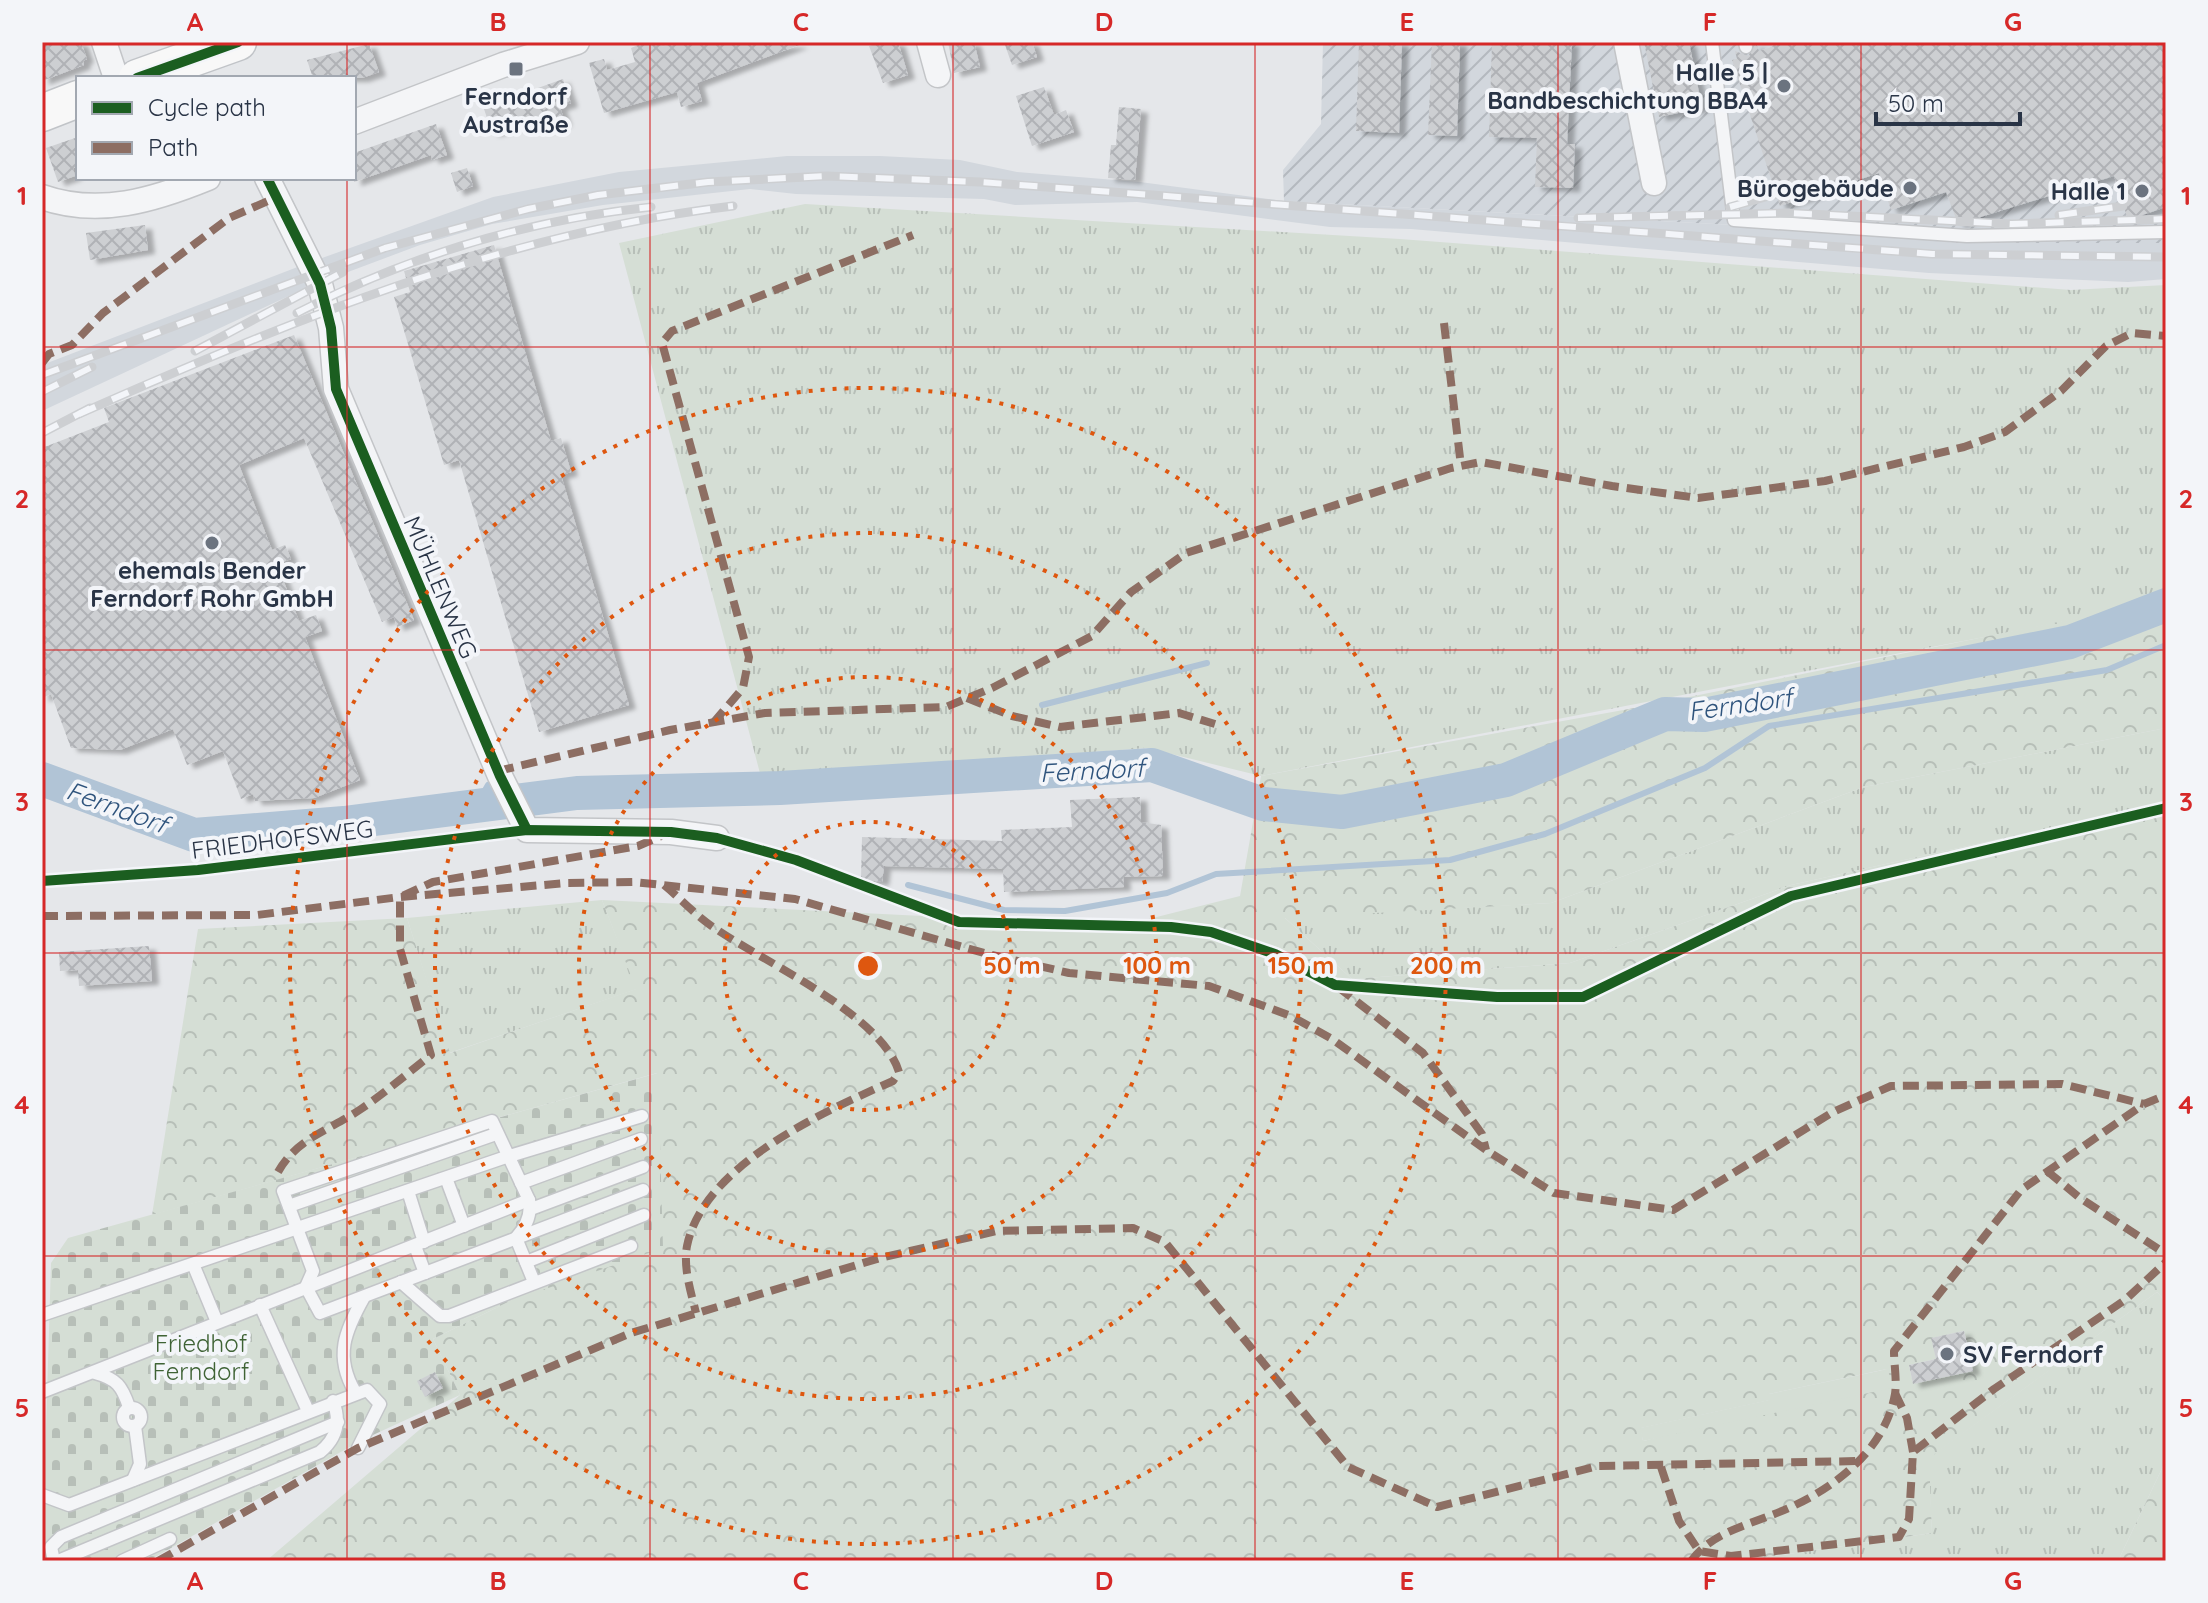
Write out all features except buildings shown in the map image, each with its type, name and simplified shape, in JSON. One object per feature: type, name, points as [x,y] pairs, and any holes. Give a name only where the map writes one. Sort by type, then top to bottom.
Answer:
[{"type":"main road","points":[[143,76],[238,42]]},
{"type":"main road","points":[[42,113],[76,100]]},
{"type":"street","points":[[104,42],[115,76]]},
{"type":"street","points":[[356,121],[503,65],[577,42]]},
{"type":"street","points":[[929,42],[938,75]]},
{"type":"street","points":[[1626,42],[1654,183]]},
{"type":"street","points":[[42,197],[88,208],[110,207],[201,180]]},
{"type":"street","name":"MÜHLENWEG","points":[[268,180],[320,284],[331,328],[336,389],[500,776],[527,830]]},
{"type":"street","points":[[527,830],[671,832],[717,838]]},
{"type":"lane","points":[[1712,42],[1734,220],[1967,236],[2166,232]]},
{"type":"lane","points":[[42,1315],[506,1157],[642,1116]]},
{"type":"lane","points":[[306,1287],[313,1271],[283,1191],[492,1121],[530,1204],[525,1227],[516,1238]]},
{"type":"lane","points":[[521,1183],[641,1139]]},
{"type":"lane","points":[[42,1392],[464,1226],[643,1167]]},
{"type":"lane","points":[[446,1178],[464,1226]]},
{"type":"lane","points":[[306,1287],[320,1313],[643,1190]]},
{"type":"lane","points":[[408,1191],[425,1273]]},
{"type":"lane","points":[[526,1262],[644,1215]]},
{"type":"lane","points":[[516,1238],[534,1282]]},
{"type":"lane","points":[[401,1282],[440,1316],[449,1316],[631,1246]]},
{"type":"lane","points":[[193,1264],[217,1322]]},
{"type":"lane","points":[[355,1392],[341,1356],[344,1334],[364,1297]]},
{"type":"lane","points":[[260,1305],[308,1411]]},
{"type":"lane","points":[[95,1373],[112,1378],[122,1387],[129,1407],[141,1413],[141,1421],[135,1426],[140,1464],[133,1480]]},
{"type":"lane","points":[[42,1495],[69,1505],[355,1392],[367,1390],[380,1404],[358,1448]]},
{"type":"lane","points":[[333,1401],[338,1422],[335,1435],[320,1452],[56,1561],[51,1547],[61,1537],[338,1422]]},
{"type":"lane","points":[[122,1561],[170,1539]]},
{"type":"shaded area","points":[[1323,42],[2166,42],[2166,243],[1953,243],[1918,235],[1284,201],[1283,170],[1321,124]]},
{"type":"shaded area","points":[[787,156],[960,160],[1017,172],[1140,182],[1284,201],[1918,235],[1953,243],[2166,243],[2166,279],[2128,282],[1929,273],[1411,229],[1330,227],[1137,202],[1015,205],[984,199],[796,194],[750,189],[603,205],[492,224],[420,245],[308,287],[42,411],[42,365],[308,263],[493,197],[619,172]]},
{"type":"green space","points":[[805,204],[1400,239],[2071,290],[2166,285],[2166,596],[2149,604],[2036,627],[1261,776],[1147,748],[761,777],[619,243]]},
{"type":"green space","points":[[2166,600],[2166,728],[1864,787],[1551,903],[1285,918],[1352,979],[1570,963],[1791,885],[2166,802],[2166,1302],[2157,1292],[1929,1458],[1932,1533],[1741,1561],[266,1561],[460,1395],[433,1339],[508,1302],[657,1073],[152,1215],[198,929],[407,918],[450,1053],[636,989],[602,900],[1121,926],[1240,896],[1261,776],[1640,707]],"holes":[[[1964,1331],[1968,1347],[1958,1350],[1973,1371],[1913,1383],[1909,1365],[1936,1359],[1932,1338]],[[1887,1369],[1644,1441],[1643,1441],[1641,1428],[1770,1400],[1769,1394]]]},
{"type":"green space","points":[[2166,728],[2166,802],[1791,885],[1570,963],[1352,979],[1284,917],[1551,903],[1864,787]]},
{"type":"green space","points":[[602,900],[637,989],[449,1053],[407,918]]},
{"type":"green space","name":"Friedhof Ferndorf","points":[[658,1073],[663,1248],[508,1302],[433,1339],[460,1395],[362,1440],[148,1561],[42,1561],[51,1263],[68,1238]]},
{"type":"green space","points":[[2157,1292],[2166,1302],[2166,1460],[2118,1561],[1741,1561],[1932,1533],[1928,1458]]},
{"type":"green space","points":[[1888,1369],[1892,1388],[1643,1441],[1640,1428],[1769,1400],[1769,1394]]},
{"type":"green space","points":[[2166,1460],[2166,1561],[2118,1561]]},
{"type":"waterway","name":"Ferndorf","points":[[42,779],[194,835],[344,823],[577,793],[780,788],[1152,765],[1263,804],[1342,812],[1506,780],[1665,714],[1704,715],[2070,642],[2166,605]]},
{"type":"waterway","points":[[908,885],[1004,910],[1065,911],[1167,893],[1216,874],[1450,860],[1545,834],[1705,768],[1769,726],[2107,670],[2166,645]]},
{"type":"waterway","points":[[1042,705],[1207,663]]},
{"type":"waterway","points":[[476,806],[488,785]]},
{"type":"railway","points":[[42,375],[385,248],[528,209],[598,195],[708,182],[826,176],[980,182],[1932,254],[2166,257]]},
{"type":"railway","points":[[1730,207],[1776,194]]},
{"type":"railway","points":[[79,414],[238,346],[399,285],[564,237],[648,219],[733,206]]},
{"type":"railway","points":[[2059,215],[2123,206]]},
{"type":"railway","points":[[297,313],[382,274],[469,244],[559,221],[651,207]]},
{"type":"railway","points":[[1578,218],[1788,213],[2012,224],[2166,219]]},
{"type":"railway","points":[[195,351],[343,272]]},
{"type":"railway","points":[[42,392],[92,367]]},
{"type":"railway","points":[[42,433],[90,408]]},
{"type":"marked path","points":[[42,363],[49,354],[72,345],[103,313],[229,218],[277,197]]},
{"type":"marked path","points":[[713,723],[743,688],[749,657],[662,343],[672,331],[913,235]]},
{"type":"marked path","points":[[1444,323],[1461,466]]},
{"type":"marked path","points":[[498,771],[670,730],[765,713],[946,707],[992,688],[1092,636],[1131,592],[1186,553],[1451,468],[1481,462],[1698,498],[1825,481],[1964,447],[2005,432],[2061,391],[2106,346],[2132,333],[2166,336]]},
{"type":"marked path","points":[[967,698],[1012,716],[1060,727],[1179,713],[1215,724]]},
{"type":"marked path","points":[[278,1172],[304,1143],[361,1109],[431,1055],[400,949],[400,897],[433,882],[638,846],[661,836]]},
{"type":"marked path","points":[[42,916],[257,915],[400,897],[567,883],[634,882],[795,899],[984,953],[1069,973],[1209,986],[1291,1016],[1332,1039],[1486,1150],[1554,1193],[1673,1210],[1833,1112],[1891,1086],[2062,1084],[2144,1104]]},
{"type":"marked path","points":[[664,885],[709,924],[846,1010],[870,1030],[888,1051],[899,1072],[893,1081],[834,1108],[770,1144],[716,1190],[698,1217],[687,1246],[687,1271],[696,1313]]},
{"type":"marked path","points":[[1338,987],[1423,1053],[1482,1134],[1486,1150]]},
{"type":"marked path","points":[[1691,1561],[1717,1538],[1790,1508],[1830,1485],[1865,1455],[1889,1416],[1896,1389],[1894,1351],[2021,1190],[2144,1104],[2166,1095]]},
{"type":"marked path","points":[[2047,1171],[2080,1198],[2166,1254]]},
{"type":"marked path","points":[[158,1561],[358,1448],[631,1333],[880,1258],[997,1231],[1133,1228],[1165,1242],[1348,1467],[1437,1507],[1598,1466],[1861,1461]]},
{"type":"marked path","points":[[1661,1467],[1679,1521],[1699,1551],[1731,1556],[1899,1537],[1909,1519],[1913,1452],[1994,1389],[2125,1300],[2166,1262]]},
{"type":"marked path","points":[[1895,1393],[1907,1418],[1913,1452]]},
{"type":"cycle path","points":[[143,76],[238,42]]},
{"type":"cycle path","points":[[268,180],[320,284],[331,328],[336,389],[500,776],[527,830]]},
{"type":"cycle path","name":"FRIEDHOFSWEG","points":[[42,881],[198,870],[527,830],[671,832],[717,838],[796,860],[959,922],[1171,927],[1211,932],[1275,954],[1335,985],[1497,997],[1583,997],[1791,896],[2166,808]]},
{"type":"place","name":"Ferndorf Austraße","points":[[516,69]]},
{"type":"place","name":"Halle 5 | Bandbeschichtung BBA4","points":[[1784,86]]},
{"type":"place","name":"Bürogebäude","points":[[1910,188]]},
{"type":"place","name":"Halle 1","points":[[2142,191]]},
{"type":"place","name":"ehemals Bender Ferndorf Rohr GmbH","points":[[212,543]]},
{"type":"place","name":"SV Ferndorf","points":[[1947,1354]]}]
